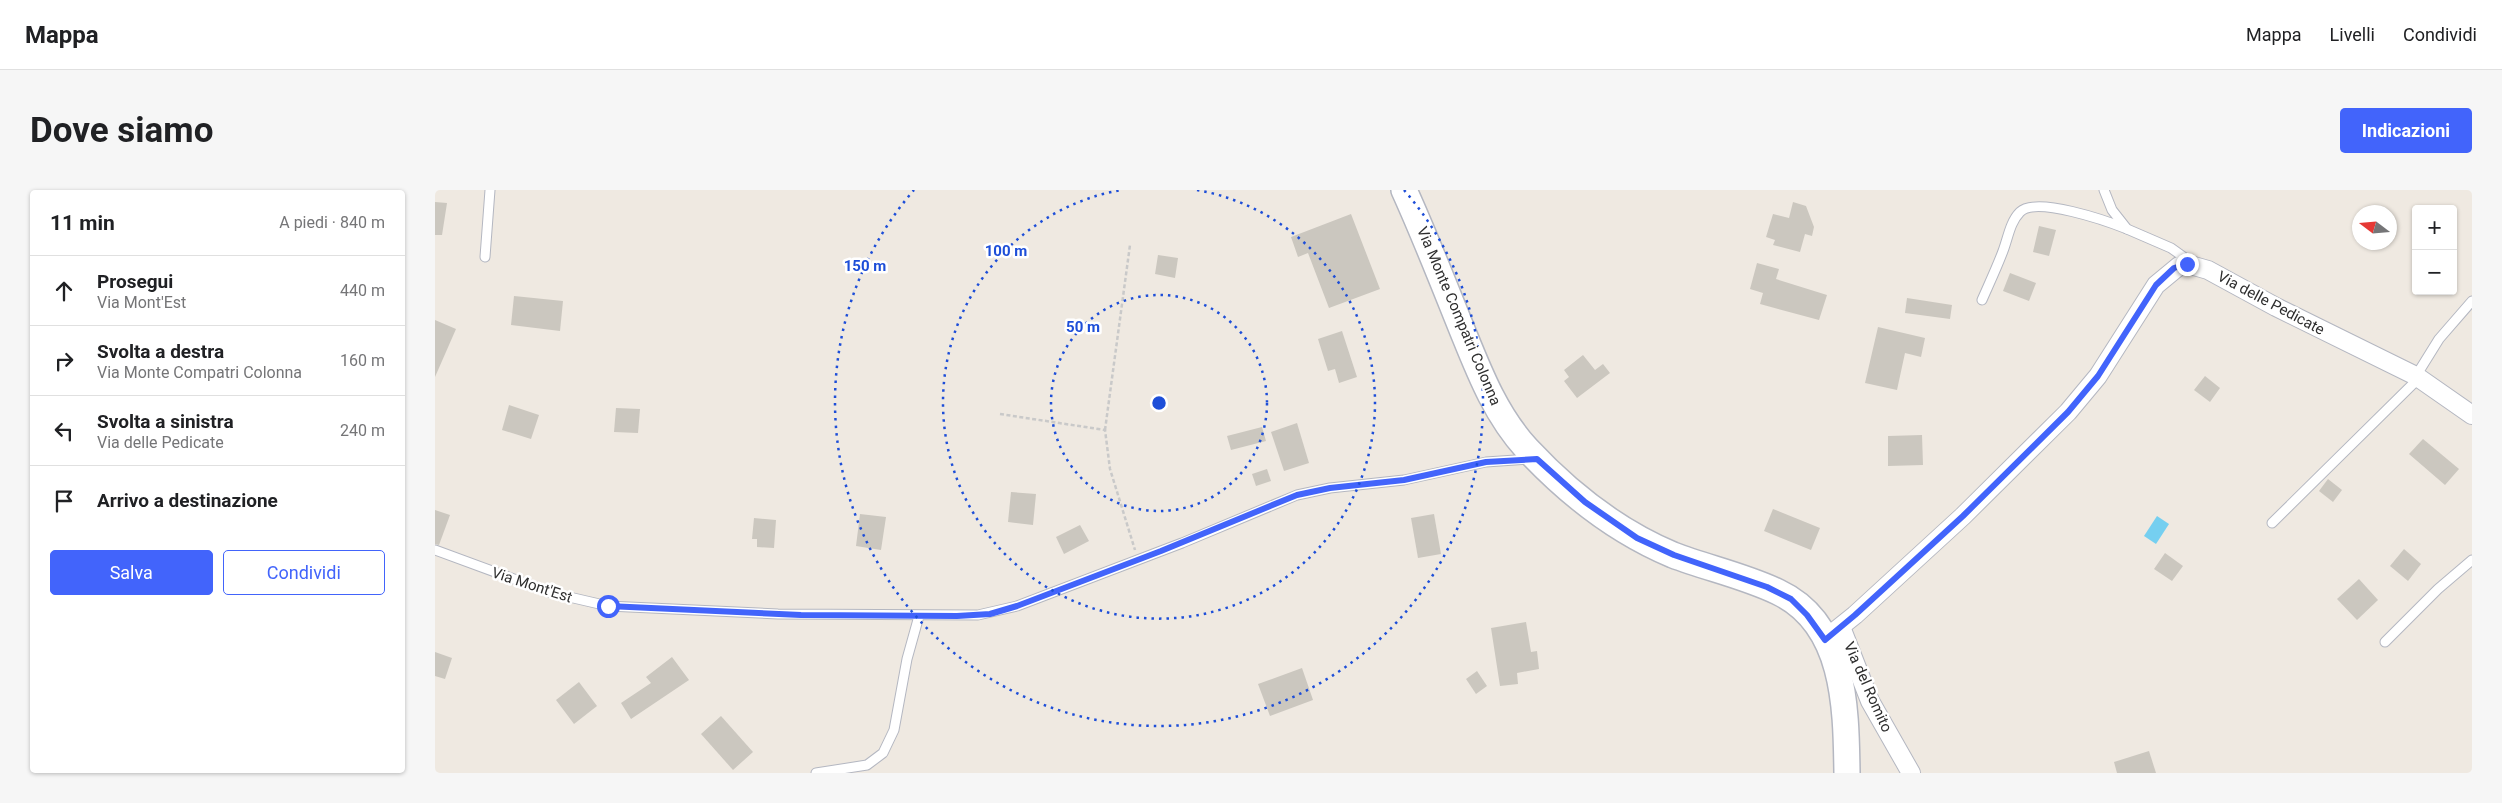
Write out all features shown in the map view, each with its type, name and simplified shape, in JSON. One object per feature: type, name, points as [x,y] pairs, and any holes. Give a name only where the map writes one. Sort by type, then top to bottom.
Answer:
[{"type":"street","name":"Via Monte Compatri Colonna","points":[[1404,190],[1487,389],[1510,427],[1537,459],[1581,499],[1637,538],[1674,555],[1767,587],[1791,599],[1811,619],[1833,633],[1836,663],[1844,697],[1847,773]]},
{"type":"street","name":"Via delle Pedicate","points":[[2195,265],[2417,377],[2472,415]]},
{"type":"street","points":[[1833,633],[1975,505],[2068,412],[2098,376],[2149,293],[2162,278],[2179,266],[2195,265]]},
{"type":"street","name":"Via del Romito","points":[[1833,633],[1911,773]]},
{"type":"lane","points":[[485,257],[490,190]]},
{"type":"lane","points":[[2103,190],[2113,210],[2127,229]]},
{"type":"lane","points":[[1982,300],[2003,252],[2012,225],[2017,215],[2025,208],[2041,206],[2087,216],[2127,229],[2171,248],[2195,265]]},
{"type":"lane","points":[[2272,523],[2417,377],[2439,339],[2472,301]]},
{"type":"lane","name":"Via Mont'Est","points":[[435,550],[544,590],[597,604],[757,614],[966,616],[1001,611],[1138,560],[1270,505],[1306,493],[1404,480],[1486,462],[1537,459]]},
{"type":"lane","points":[[2385,642],[2438,589],[2472,560]]},
{"type":"lane","points":[[816,773],[867,765],[883,753],[894,730],[907,659],[919,616]]},
{"type":"path","points":[[1130,245],[1105,430],[1110,469],[1138,560]]},
{"type":"path","points":[[1000,414],[1105,430]]},
{"type":"water","points":[[2157,516],[2169,524],[2156,544],[2144,536]]},
{"type":"building","points":[[435,202],[447,203],[442,235],[435,235]]},
{"type":"building","points":[[1793,202],[1806,206],[1814,227],[1812,236],[1805,234],[1800,252],[1773,245],[1775,240],[1766,237],[1773,214],[1789,218]]},
{"type":"building","points":[[1351,214],[1380,289],[1329,308],[1308,253],[1298,257],[1291,237]]},
{"type":"building","points":[[2039,226],[2056,230],[2049,256],[2033,252]]},
{"type":"building","points":[[1158,255],[1178,258],[1175,278],[1155,274]]},
{"type":"building","points":[[1757,263],[1779,269],[1776,279],[1827,295],[1819,320],[1760,304],[1763,293],[1750,289]]},
{"type":"building","points":[[2010,273],[2036,283],[2029,301],[2003,291]]},
{"type":"building","points":[[514,296],[563,301],[560,331],[511,325]]},
{"type":"building","points":[[1907,298],[1952,305],[1950,319],[1905,313]]},
{"type":"building","points":[[435,320],[456,329],[435,377]]},
{"type":"building","points":[[1878,327],[1925,338],[1921,357],[1905,353],[1897,390],[1865,383]]},
{"type":"building","points":[[1342,331],[1357,377],[1339,383],[1335,369],[1328,371],[1318,339]]},
{"type":"building","points":[[1583,355],[1595,370],[1603,364],[1610,373],[1577,398],[1564,381],[1569,377],[1564,370]]},
{"type":"building","points":[[2205,376],[2220,388],[2210,402],[2194,390]]},
{"type":"building","points":[[509,405],[539,415],[531,439],[502,430]]},
{"type":"building","points":[[616,408],[640,409],[638,433],[614,432]]},
{"type":"building","points":[[1297,423],[1309,463],[1284,471],[1271,432]]},
{"type":"building","points":[[1262,427],[1266,441],[1231,450],[1227,436]]},
{"type":"building","points":[[1922,435],[1923,465],[1888,466],[1888,436]]},
{"type":"building","points":[[2423,439],[2459,469],[2445,485],[2409,454]]},
{"type":"building","points":[[1267,469],[1271,481],[1256,486],[1252,474]]},
{"type":"building","points":[[2328,479],[2342,490],[2333,502],[2319,491]]},
{"type":"building","points":[[1011,492],[1036,494],[1033,525],[1008,522]]},
{"type":"building","points":[[1773,509],[1820,528],[1811,550],[1764,531]]},
{"type":"building","points":[[435,510],[450,515],[439,545],[435,544]]},
{"type":"building","points":[[860,514],[886,517],[881,550],[856,546]]},
{"type":"building","points":[[1434,514],[1441,554],[1418,558],[1411,518]]},
{"type":"building","points":[[754,518],[776,520],[774,548],[757,547],[757,539],[752,539]]},
{"type":"building","points":[[1080,525],[1089,541],[1064,554],[1056,537]]},
{"type":"building","points":[[2404,549],[2421,564],[2408,581],[2390,566]]},
{"type":"building","points":[[2165,553],[2183,566],[2172,581],[2154,569]]},
{"type":"building","points":[[2359,579],[2378,600],[2357,620],[2337,599]]},
{"type":"building","points":[[1526,622],[1531,652],[1537,651],[1539,669],[1517,673],[1518,684],[1500,686],[1491,628]]},
{"type":"building","points":[[435,652],[452,658],[445,679],[435,676]]},
{"type":"building","points":[[672,657],[689,680],[631,719],[621,703],[651,683],[646,677]]},
{"type":"building","points":[[1302,668],[1313,700],[1270,716],[1258,684]]},
{"type":"building","points":[[1477,671],[1487,686],[1476,694],[1466,679]]},
{"type":"building","points":[[579,682],[597,706],[574,724],[556,700]]},
{"type":"building","points":[[721,716],[753,752],[733,770],[701,734]]},
{"type":"building","points":[[2149,751],[2156,773],[2117,773],[2114,762]]},
{"type":"route","points":[[608,606],[801,615],[957,616],[990,614],[1017,606],[1161,551],[1297,495],[1330,488],[1416,478],[1486,462],[1537,459],[1585,502],[1637,538],[1674,555],[1767,587],[1791,599],[1800,606],[1821,632],[1825,640],[1963,516],[2068,412],[2098,376],[2149,293],[2170,271],[2183,264],[2187,264]]}]
